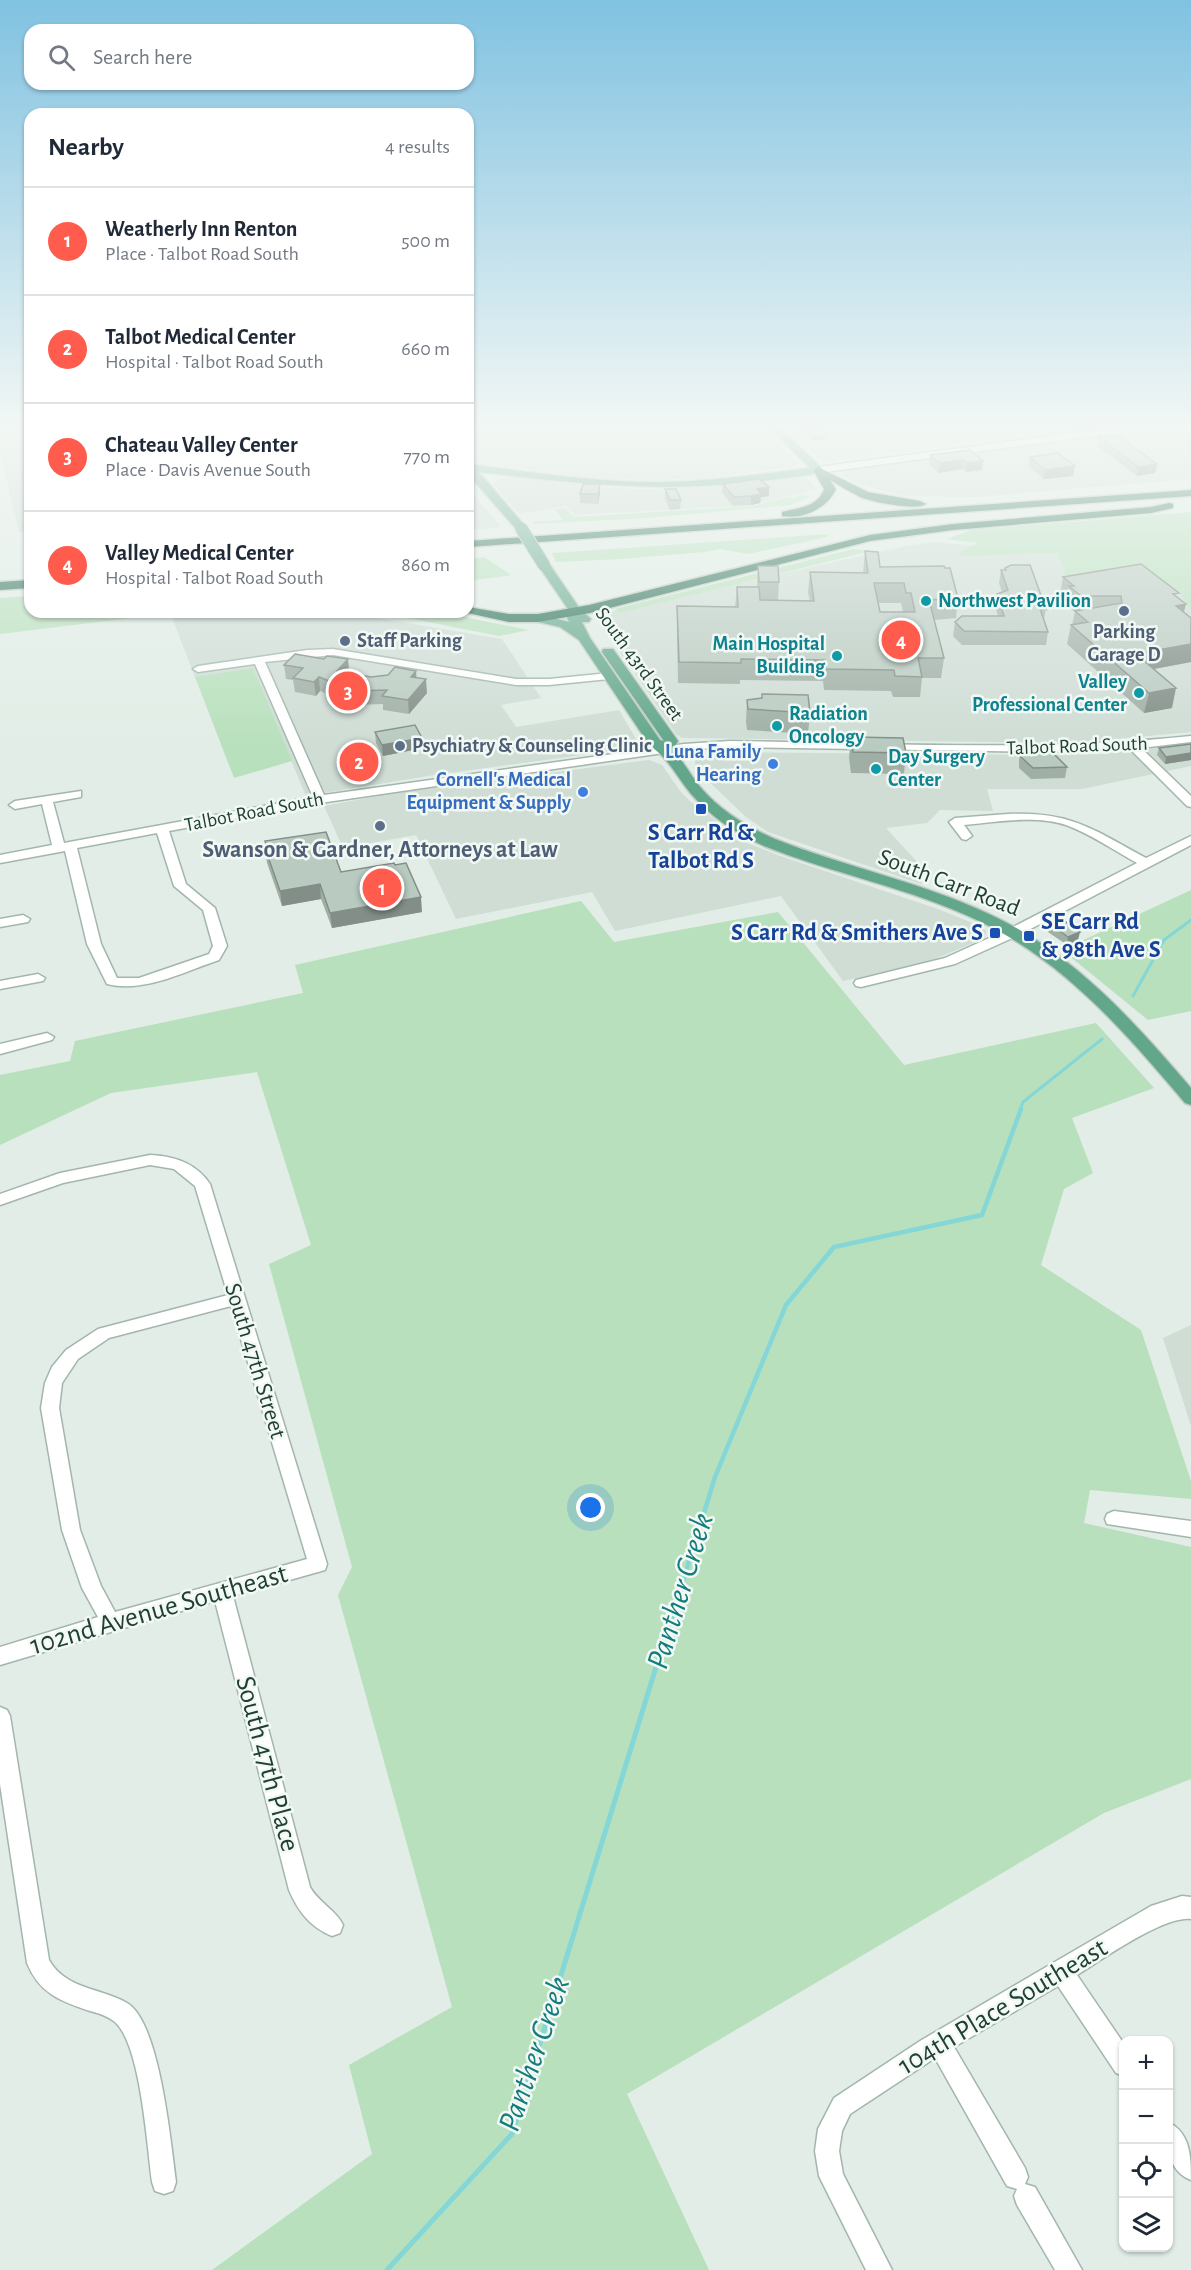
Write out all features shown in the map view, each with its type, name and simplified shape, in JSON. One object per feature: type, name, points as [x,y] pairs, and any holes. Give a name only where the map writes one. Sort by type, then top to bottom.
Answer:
[{"type":"highway","points":[[474,537],[495,535]]},
{"type":"highway","points":[[474,544],[594,535]]},
{"type":"highway","points":[[474,552],[720,535]]},
{"type":"highway","points":[[474,552],[728,535]]},
{"type":"highway","points":[[474,611],[509,618],[538,618],[576,612],[862,539],[890,535]]},
{"type":"highway","points":[[0,576],[24,574]]},
{"type":"highway","points":[[0,587],[24,584]]},
{"type":"highway","points":[[0,587],[24,589]]},
{"type":"main road","name":"South 43rd Street","points":[[518,535],[520,541],[529,544],[576,612],[583,615],[670,741],[667,749],[655,743],[609,676],[573,617],[576,612]]},
{"type":"main road","points":[[538,618],[564,624],[584,638]]},
{"type":"main road","name":"South Carr Road","points":[[667,749],[698,793],[734,824],[756,836],[776,845],[953,905],[1014,932],[1058,964],[1107,1006],[1149,1049],[1191,1099]]},
{"type":"street","points":[[198,669],[333,652],[516,682],[549,682],[609,676]]},
{"type":"street","points":[[259,660],[320,799]]},
{"type":"street","name":"Talbot Road South","points":[[0,859],[320,799],[667,749],[730,744],[1041,749],[1134,745],[1191,739]]},
{"type":"street","points":[[1134,745],[1139,753],[1191,803]]},
{"type":"street","points":[[15,805],[77,794]]},
{"type":"street","points":[[47,800],[65,847],[94,944],[109,977],[119,983],[129,984],[204,961],[218,954],[220,946],[209,908],[180,886],[162,829]]},
{"type":"street","points":[[966,836],[955,822],[1045,818],[1061,820],[1075,825],[1147,864]]},
{"type":"street","points":[[861,983],[934,967],[1014,932],[1191,840]]},
{"type":"street","points":[[0,923],[23,919]]},
{"type":"street","points":[[0,985],[38,978]]},
{"type":"street","points":[[0,1049],[47,1037]]},
{"type":"street","name":"South 47th Street","points":[[0,1200],[60,1178],[150,1160],[163,1160],[195,1174],[202,1184],[318,1564]]},
{"type":"street","points":[[110,1622],[92,1588],[71,1530],[50,1408],[50,1392],[54,1376],[73,1353],[86,1342],[104,1333],[236,1299]]},
{"type":"street","points":[[1114,1519],[1191,1529]]},
{"type":"street","name":"102nd Avenue Southeast","points":[[0,1656],[110,1622],[318,1564]]},
{"type":"street","name":"South 47th Place","points":[[222,1591],[300,1890],[307,1906],[317,1916],[332,1925]]},
{"type":"street","points":[[0,1716],[38,1963],[44,1978],[60,1990],[123,2013],[135,2030],[144,2054],[164,2182]]},
{"type":"street","name":"104th Place Southeast","points":[[879,2270],[831,2176],[827,2151],[830,2128],[842,2106],[939,2043],[1159,1914],[1182,1907],[1191,1908]]},
{"type":"street","points":[[1061,1971],[1119,2058]]},
{"type":"street","points":[[939,2043],[1069,2270]]},
{"type":"street","points":[[1173,2141],[1191,2168]]},
{"type":"shaded area","points":[[933,542],[1180,564],[1191,588],[1191,732],[1073,743],[682,738],[676,734],[598,620],[603,613]]},
{"type":"shaded area","points":[[172,618],[378,618],[502,639],[541,698],[501,705],[516,727],[619,710],[639,744],[634,748],[434,775],[306,796],[253,669],[195,677]]},
{"type":"shaded area","points":[[1191,744],[1191,766],[1082,789],[987,789],[993,811],[940,810],[927,823],[886,828],[930,876],[921,884],[768,832],[746,817],[700,773],[695,764],[696,757],[717,752],[1056,755],[1104,754]]},
{"type":"shaded area","points":[[649,760],[662,765],[680,791],[691,802],[745,842],[935,908],[980,926],[986,931],[985,938],[925,963],[843,981],[781,896],[615,931],[592,892],[456,919],[416,835],[343,848],[324,806],[394,793]]},
{"type":"shaded area","points":[[1191,1325],[1191,1426],[1163,1338]]},
{"type":"green space","points":[[828,535],[748,554],[720,549],[621,559],[556,562],[552,553]]},
{"type":"green space","points":[[958,535],[1191,535],[1191,611],[1179,592],[1149,586],[1067,577],[1058,553],[964,556],[958,553],[978,543],[946,539]]},
{"type":"green space","points":[[853,549],[871,551],[619,613],[615,609]]},
{"type":"green space","points":[[484,557],[511,575],[474,580],[474,558]]},
{"type":"green space","points":[[24,596],[24,618],[132,618],[0,634],[0,598]]},
{"type":"green space","points":[[408,618],[469,618],[529,630],[499,636]]},
{"type":"green space","points":[[253,668],[292,761],[234,778],[195,677]]},
{"type":"green space","points":[[1191,890],[1191,1011],[1148,1020],[1062,950]]},
{"type":"green space","points":[[581,901],[614,942],[778,912],[904,1065],[1096,1023],[1154,1088],[1072,1118],[1093,1173],[1064,1189],[1041,1265],[1141,1330],[1191,1481],[1191,1499],[1090,1490],[1084,1523],[1191,1547],[1191,1779],[1104,1813],[627,2094],[709,2270],[212,2270],[372,2154],[349,2065],[452,2007],[338,1595],[352,1567],[269,1264],[311,1245],[257,1072],[111,1093],[0,1145],[0,1075],[70,1061],[75,1041],[303,993],[295,965]]},
{"type":"building","points":[[865,551],[878,552],[880,567],[944,566],[950,568],[958,598],[929,600],[944,658],[918,658],[922,677],[895,676],[894,670],[826,669],[825,660],[741,659],[741,663],[679,662],[677,606],[738,607],[737,587],[759,587],[760,600],[814,601],[810,572],[868,573]],"holes":[[[874,583],[904,583],[906,593],[911,593],[915,612],[880,612]]]},
{"type":"building","points":[[1141,564],[1179,593],[1173,594],[1186,604],[1176,606],[1191,618],[1191,644],[1136,654],[1176,688],[1149,693],[1071,625],[1088,622],[1075,611],[1122,603],[1121,596],[1081,596],[1069,586],[1074,586],[1063,577]]},
{"type":"building","points":[[1011,565],[1030,565],[1046,609],[1038,603],[1048,632],[964,631],[955,622],[962,616],[1004,616],[997,594],[1008,590],[1001,570],[1006,570],[1005,568]]},
{"type":"building","points":[[758,566],[778,566],[779,582],[759,582]]},
{"type":"building","points":[[295,654],[324,659],[327,656],[348,659],[337,671],[371,677],[388,675],[395,667],[416,671],[411,677],[426,679],[408,700],[382,696],[387,690],[354,691],[319,677],[314,682],[293,678],[303,668],[284,665]]},
{"type":"building","points":[[762,694],[808,695],[810,713],[748,709],[747,700],[762,698]]},
{"type":"building","points":[[415,725],[422,738],[382,745],[375,732]]},
{"type":"building","points":[[851,737],[903,738],[906,753],[853,752]]},
{"type":"building","points":[[1191,744],[1191,753],[1166,757],[1159,748]]},
{"type":"building","points":[[1021,749],[1049,749],[1067,767],[1033,768],[1021,757]]},
{"type":"building","points":[[326,832],[341,872],[406,863],[421,897],[330,913],[320,884],[280,891],[265,848],[267,847],[265,841]]},
{"type":"building","points":[[1062,919],[1080,932],[1068,937],[1050,924]]},
{"type":"waterway","name":"Panther Creek","points":[[1133,996],[1164,940],[1191,920]]},
{"type":"waterway","name":"Panther Creek","points":[[1020,1110],[1023,1102],[1102,1039]]},
{"type":"waterway","name":"Panther Creek","points":[[673,1614],[715,1477],[786,1305],[834,1247],[982,1215],[1021,1109]]},
{"type":"waterway","name":"Panther Creek","points":[[387,2270],[512,2134],[673,1612]]},
{"type":"place","name":"Northwest Pavilion","points":[[926,601]]},
{"type":"place","name":"Parking Garage D","points":[[1124,611]]},
{"type":"place","name":"Valley Medical Center","points":[[901,640]]},
{"type":"place","name":"Staff Parking","points":[[345,641]]},
{"type":"place","name":"Main Hospital Building","points":[[837,656]]},
{"type":"place","name":"Chateau Valley Center","points":[[348,691]]},
{"type":"place","name":"Valley Professional Center","points":[[1139,693]]},
{"type":"place","name":"Radiation Oncology","points":[[777,726]]},
{"type":"place","name":"Psychiatry & Counseling Clinic","points":[[400,746]]},
{"type":"place","name":"Talbot Medical Center","points":[[359,762]]},
{"type":"place","name":"Luna Family Hearing","points":[[773,764]]},
{"type":"place","name":"Day Surgery Center","points":[[876,769]]},
{"type":"place","name":"Cornell's Medical Equipment & Supply","points":[[583,792]]},
{"type":"place","name":"S Carr Rd & Talbot Rd S","points":[[701,809]]},
{"type":"place","name":"Swanson & Gardner, Attorneys at Law","points":[[380,826]]},
{"type":"place","name":"Weatherly Inn Renton","points":[[382,888]]},
{"type":"place","name":"S Carr Rd & Smithers Ave S","points":[[995,933]]},
{"type":"place","name":"SE Carr Rd & 98th Ave S","points":[[1029,936]]}]
